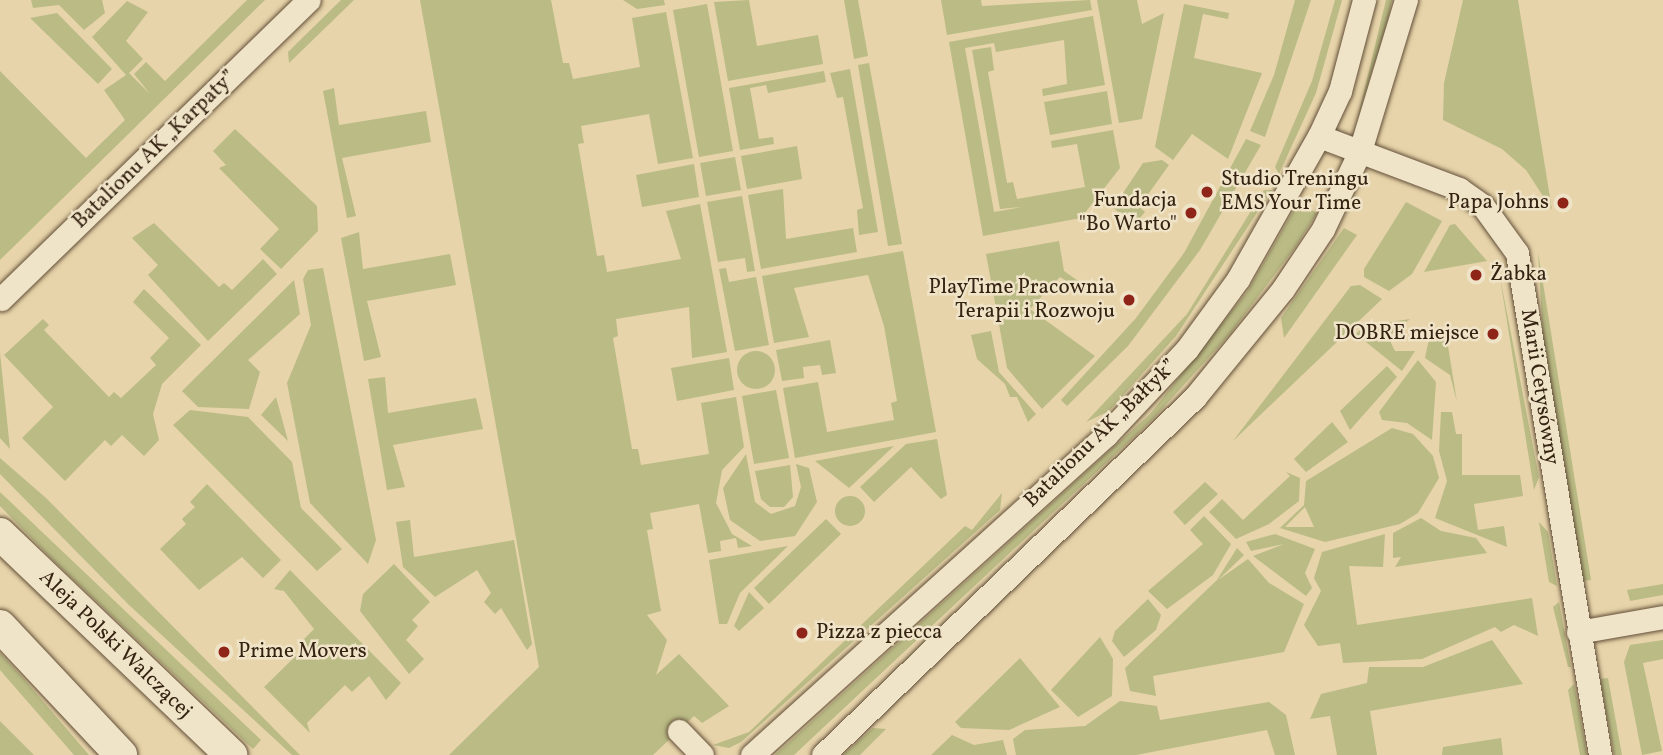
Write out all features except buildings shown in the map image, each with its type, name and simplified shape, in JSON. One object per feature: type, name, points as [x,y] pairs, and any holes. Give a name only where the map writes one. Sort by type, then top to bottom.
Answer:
[{"type":"main road","name":"Aleja Polski Walczącej","points":[[0,534],[231,755]]},
{"type":"main road","points":[[0,626],[121,755]]},
{"type":"street","name":"Batalionu AK „Karpaty”","points":[[1,299],[309,0]]},
{"type":"street","name":"Batalionu AK „Bałtyk”","points":[[752,755],[1148,394],[1238,279],[1319,136],[1340,91],[1364,0]]},
{"type":"street","name":"Batalionu AK „Bałtyk”","points":[[823,755],[1195,397],[1317,239],[1360,151],[1406,0]]},
{"type":"street","name":"Marii Cetysówny","points":[[1319,136],[1459,189],[1489,213],[1517,253],[1600,755]]},
{"type":"street","points":[[1578,632],[1663,617]]},
{"type":"street","points":[[679,731],[702,755]]},
{"type":"green space","points":[[31,0],[102,0],[105,13],[84,30],[59,5],[33,8]]},
{"type":"green space","points":[[247,0],[265,0],[0,260],[0,71],[86,158],[125,120],[104,90],[126,75],[92,37],[127,1],[148,12],[126,41],[143,59],[129,73],[150,94],[134,74],[146,62],[165,81]]},
{"type":"green space","points":[[341,0],[354,0],[289,63],[288,52]]},
{"type":"green space","points":[[420,0],[551,0],[563,63],[569,63],[573,79],[640,67],[632,18],[666,12],[693,158],[658,164],[649,114],[581,126],[584,143],[578,144],[597,256],[604,255],[607,272],[681,259],[666,211],[700,204],[727,352],[692,358],[689,307],[616,319],[618,336],[613,338],[632,449],[638,449],[641,465],[709,454],[701,403],[736,397],[744,447],[722,470],[716,503],[732,534],[752,546],[738,548],[736,538],[720,541],[721,551],[708,553],[699,504],[650,513],[653,529],[647,530],[661,611],[647,615],[667,640],[656,675],[679,654],[729,706],[702,723],[694,716],[653,755],[449,755],[539,667]]},
{"type":"green space","points":[[623,0],[664,0],[665,5],[637,9]]},
{"type":"green space","points":[[749,0],[757,46],[818,35],[823,64],[728,81],[714,2]]},
{"type":"green space","points":[[844,0],[858,0],[868,56],[854,59]]},
{"type":"green space","points":[[941,0],[981,0],[982,6],[1090,0],[1092,10],[947,35]]},
{"type":"green space","points":[[1097,0],[1137,0],[1142,24],[1164,13],[1142,119],[1119,123]]},
{"type":"green space","points":[[1295,0],[1311,0],[1265,137],[1250,131],[1274,75]]},
{"type":"green space","points":[[1335,0],[1342,0],[1316,93],[1279,174],[1275,167],[1312,81]]},
{"type":"green space","points":[[1386,0],[1392,0],[1388,19],[1356,124]]},
{"type":"green space","points":[[1463,0],[1518,0],[1552,210],[1526,170],[1502,149],[1443,120],[1444,83]]},
{"type":"green space","points":[[707,4],[733,151],[699,157],[673,10]]},
{"type":"green space","points":[[1184,4],[1229,13],[1228,19],[1203,14],[1194,58],[1262,73],[1228,159],[1192,134],[1173,160],[1155,147]]},
{"type":"green space","points":[[57,13],[112,69],[98,84],[30,18]]},
{"type":"green space","points":[[1093,16],[1105,85],[1043,96],[1042,89],[1067,84],[1064,40],[996,52],[994,43],[965,48],[994,212],[1022,207],[1000,209],[972,50],[991,47],[994,70],[988,72],[1007,183],[1013,182],[1017,199],[1085,187],[1077,144],[1052,148],[1051,141],[1113,130],[1120,168],[1081,218],[983,236],[949,42]]},
{"type":"green space","points":[[869,63],[902,244],[888,246],[858,65]]},
{"type":"green space","points":[[850,69],[878,232],[859,235],[857,210],[863,208],[843,97],[837,98],[830,73]]},
{"type":"green space","points":[[824,71],[826,82],[768,93],[766,85],[750,88],[759,139],[773,137],[774,144],[740,150],[729,88]]},
{"type":"green space","points":[[334,88],[339,125],[426,111],[431,142],[342,158],[356,216],[347,218],[323,91]]},
{"type":"green space","points":[[1107,91],[1112,124],[1050,135],[1044,102]]},
{"type":"green space","points":[[235,129],[317,206],[318,231],[281,269],[260,249],[279,229],[219,168],[226,165],[213,151]]},
{"type":"green space","points":[[1246,139],[1261,145],[1200,250],[1128,346],[1067,406],[1061,400],[1136,318],[1184,253]]},
{"type":"green space","points":[[797,146],[802,179],[747,189],[741,156]]},
{"type":"green space","points":[[735,157],[741,190],[706,196],[700,163]]},
{"type":"green space","points":[[1162,160],[1169,165],[1139,207],[1145,212],[1135,224],[1113,208],[1143,163]]},
{"type":"green space","points":[[694,164],[699,197],[642,207],[636,175]]},
{"type":"green space","points":[[783,189],[786,239],[853,228],[857,252],[761,269],[748,195]]},
{"type":"green space","points":[[1264,190],[1272,190],[1176,336],[1109,411],[1086,422],[1187,314]]},
{"type":"green space","points":[[742,196],[755,271],[747,272],[745,258],[718,262],[707,202]]},
{"type":"green space","points":[[1406,202],[1442,221],[1412,274],[1389,291],[1364,277],[1364,269]]},
{"type":"green space","points":[[1298,203],[1317,213],[1296,246],[1230,334],[1153,419],[794,755],[775,755],[1150,414],[1247,292]]},
{"type":"green space","points":[[154,223],[219,287],[224,283],[232,290],[263,259],[277,274],[208,341],[148,275],[158,265],[132,238]]},
{"type":"green space","points":[[1455,224],[1487,261],[1424,272],[1450,225]]},
{"type":"green space","points":[[1344,228],[1357,235],[1284,338],[1281,318]]},
{"type":"green space","points":[[359,232],[363,269],[450,254],[456,285],[367,301],[381,357],[364,361],[341,238]]},
{"type":"green space","points":[[1059,241],[1064,271],[1084,285],[1081,290],[1060,277],[1030,309],[1095,356],[1042,409],[1007,368],[986,254]]},
{"type":"green space","points":[[903,251],[936,432],[795,458],[783,388],[818,382],[827,432],[894,420],[891,403],[897,401],[884,326],[868,275],[794,288],[809,337],[774,343],[762,276]]},
{"type":"green space","points":[[1538,252],[1591,580],[1583,581],[1543,338]]},
{"type":"green space","points":[[1498,267],[1539,477],[1534,490],[1501,284]]},
{"type":"green space","points":[[323,268],[376,540],[368,564],[310,503],[287,383],[311,325],[303,279],[308,270]]},
{"type":"green space","points":[[726,268],[729,282],[756,277],[769,345],[735,351],[719,269]]},
{"type":"green space","points":[[294,280],[300,314],[248,360],[260,372],[249,409],[198,407],[182,391]]},
{"type":"green space","points":[[1360,285],[1382,299],[1233,441],[1351,286]]},
{"type":"green space","points":[[144,289],[201,345],[162,384],[153,414],[159,440],[144,456],[122,435],[111,446],[105,440],[65,481],[22,438],[53,407],[4,355],[43,319],[49,325],[44,330],[109,397],[114,392],[121,398],[156,365],[150,358],[169,338],[133,302]]},
{"type":"green space","points":[[1410,319],[1388,337],[1395,351],[1415,351],[1402,371],[1356,334],[1364,326]]},
{"type":"green space","points":[[991,331],[999,372],[1036,414],[1028,422],[1017,397],[1010,397],[1005,384],[977,359],[971,335]]},
{"type":"green space","points":[[1429,339],[1447,340],[1457,402],[1450,375],[1425,358]]},
{"type":"green space","points":[[830,340],[836,373],[822,375],[820,365],[803,367],[804,378],[782,381],[776,350]]},
{"type":"green space","points":[[756,351],[769,357],[775,370],[769,383],[756,389],[743,383],[737,370],[743,357]]},
{"type":"green space","points":[[0,353],[10,449],[0,438]]},
{"type":"green space","points":[[729,358],[734,390],[677,401],[671,368]]},
{"type":"green space","points":[[1418,360],[1436,382],[1432,440],[1407,423],[1382,420],[1379,412]]},
{"type":"green space","points":[[1387,366],[1397,377],[1350,430],[1340,411]]},
{"type":"green space","points":[[385,377],[388,413],[476,398],[483,429],[393,445],[405,487],[387,490],[368,379]]},
{"type":"green space","points":[[776,390],[789,458],[754,464],[742,396]]},
{"type":"green space","points":[[276,397],[288,441],[261,415]]},
{"type":"green space","points":[[190,410],[248,417],[292,462],[301,508],[342,549],[317,571],[173,425]]},
{"type":"green space","points":[[1441,412],[1452,412],[1456,434],[1462,434],[1462,475],[1520,475],[1523,496],[1474,504],[1478,530],[1504,526],[1507,547],[1435,518],[1447,481],[1439,451]]},
{"type":"green space","points":[[1332,422],[1348,442],[1306,472],[1294,459]]},
{"type":"green space","points":[[1392,428],[1413,434],[1433,456],[1439,478],[1418,513],[1400,524],[1325,542],[1280,528],[1304,505],[1306,481]],"holes":[[[1305,507],[1314,527],[1285,527]]]},
{"type":"green space","points":[[937,439],[947,495],[941,499],[911,467],[874,502],[860,487],[906,444]]},
{"type":"green space","points":[[894,446],[849,488],[815,461]]},
{"type":"green space","points":[[746,454],[755,502],[771,514],[795,506],[801,487],[796,464],[809,468],[817,502],[795,536],[760,541],[730,520],[723,488]]},
{"type":"green space","points":[[0,458],[46,498],[300,755],[292,755],[129,605],[0,474]]},
{"type":"green space","points":[[790,465],[793,497],[784,507],[770,507],[761,499],[755,471]]},
{"type":"green space","points":[[1286,472],[1300,478],[1299,501],[1269,524],[1236,539],[1209,512],[1222,499],[1243,520],[1290,476]]},
{"type":"green space","points":[[1205,482],[1218,494],[1185,525],[1173,512]]},
{"type":"green space","points":[[207,484],[281,560],[263,578],[242,557],[199,590],[160,549],[186,524],[182,519],[195,507],[190,502]]},
{"type":"green space","points":[[0,492],[261,740],[253,749],[55,562],[0,506]]},
{"type":"green space","points":[[1002,493],[1000,510],[741,742],[729,748],[713,745],[749,732],[965,526],[972,530]]},
{"type":"green space","points":[[850,496],[856,497],[864,505],[864,517],[856,525],[850,526],[844,525],[836,517],[835,511],[836,505],[844,497]]},
{"type":"green space","points":[[1204,516],[1231,544],[1213,575],[1167,609],[1148,591],[1203,544],[1190,530]]},
{"type":"green space","points":[[1421,518],[1441,531],[1476,538],[1487,553],[1395,567],[1401,557],[1393,558],[1393,533]]},
{"type":"green space","points":[[826,519],[841,534],[769,604],[754,588]]},
{"type":"green space","points":[[410,520],[414,557],[514,540],[532,644],[527,650],[501,608],[495,614],[484,602],[491,593],[477,570],[435,597],[403,567],[396,522]]},
{"type":"green space","points":[[1539,522],[1548,532],[1557,586],[1549,582]]},
{"type":"green space","points":[[1275,534],[1315,549],[1305,573],[1312,588],[1306,596],[1253,556],[1284,544],[1251,551],[1246,542]]},
{"type":"green space","points":[[1385,534],[1383,567],[1349,566],[1357,625],[1532,598],[1538,636],[1514,625],[1501,632],[1495,627],[1422,659],[1343,663],[1340,643],[1318,646],[1304,625],[1321,591],[1314,578],[1322,552]]},
{"type":"green space","points":[[788,546],[740,593],[727,624],[719,624],[709,560]]},
{"type":"green space","points":[[1237,548],[1244,555],[1218,580],[1248,559],[1269,583],[1304,604],[1284,652],[1153,676],[1156,696],[1130,691],[1125,668],[1217,580]]},
{"type":"green space","points":[[394,564],[430,602],[412,620],[418,626],[406,640],[424,659],[409,674],[360,611],[363,594]]},
{"type":"green space","points":[[290,570],[401,683],[386,700],[369,676],[352,692],[345,685],[307,723],[310,733],[264,687],[306,646],[302,641],[314,629],[284,591],[274,589]]},
{"type":"green space","points":[[1663,584],[1663,595],[1630,601],[1627,590]]},
{"type":"green space","points":[[749,592],[764,608],[739,631],[734,626]]},
{"type":"green space","points":[[1148,599],[1161,615],[1156,630],[1124,657],[1112,641],[1115,631]]},
{"type":"green space","points":[[1559,602],[1571,667],[1568,667],[1553,607]]},
{"type":"green space","points":[[1100,637],[1113,659],[1112,696],[1078,717],[1051,690]]},
{"type":"green space","points":[[1492,640],[1523,684],[1370,711],[1377,755],[1337,755],[1330,716],[1310,719],[1321,694],[1367,683],[1369,667],[1423,667]]},
{"type":"green space","points":[[1663,640],[1663,659],[1643,663],[1662,751],[1642,755],[1624,662],[1630,645]]},
{"type":"green space","points":[[0,653],[89,755],[74,755],[0,670]]},
{"type":"green space","points":[[1020,658],[1060,707],[1009,730],[961,728],[955,722]]},
{"type":"green space","points":[[1608,678],[1622,755],[1614,755],[1600,679]]},
{"type":"green space","points":[[1574,684],[1587,755],[1580,755],[1568,690]]},
{"type":"green space","points":[[1120,701],[1157,706],[1160,720],[1269,702],[1286,715],[1295,755],[1275,755],[1267,730],[1136,755],[1016,755],[1013,739],[1025,730],[1085,726]]},
{"type":"green space","points":[[0,721],[34,755],[0,755]]},
{"type":"green space","points":[[873,728],[886,729],[860,755],[843,755]]},
{"type":"green space","points":[[952,735],[974,745],[1003,740],[1007,755],[931,755]]},
{"type":"green space","points":[[1501,738],[1503,755],[1442,755],[1443,747]]},
{"type":"place","name":"Studio Treningu EMS Your Time","points":[[1207,192]]},
{"type":"place","name":"Papa Johns","points":[[1563,203]]},
{"type":"place","name":"Fundacja \"Bo Warto\"","points":[[1191,213]]},
{"type":"place","name":"Żabka","points":[[1476,275]]},
{"type":"place","name":"PlayTime Pracownia Terapii i Rozwoju","points":[[1129,300]]},
{"type":"place","name":"DOBRE miejsce","points":[[1493,334]]},
{"type":"place","name":"Pizza z piecca","points":[[802,633]]},
{"type":"place","name":"Prime Movers","points":[[224,652]]}]
